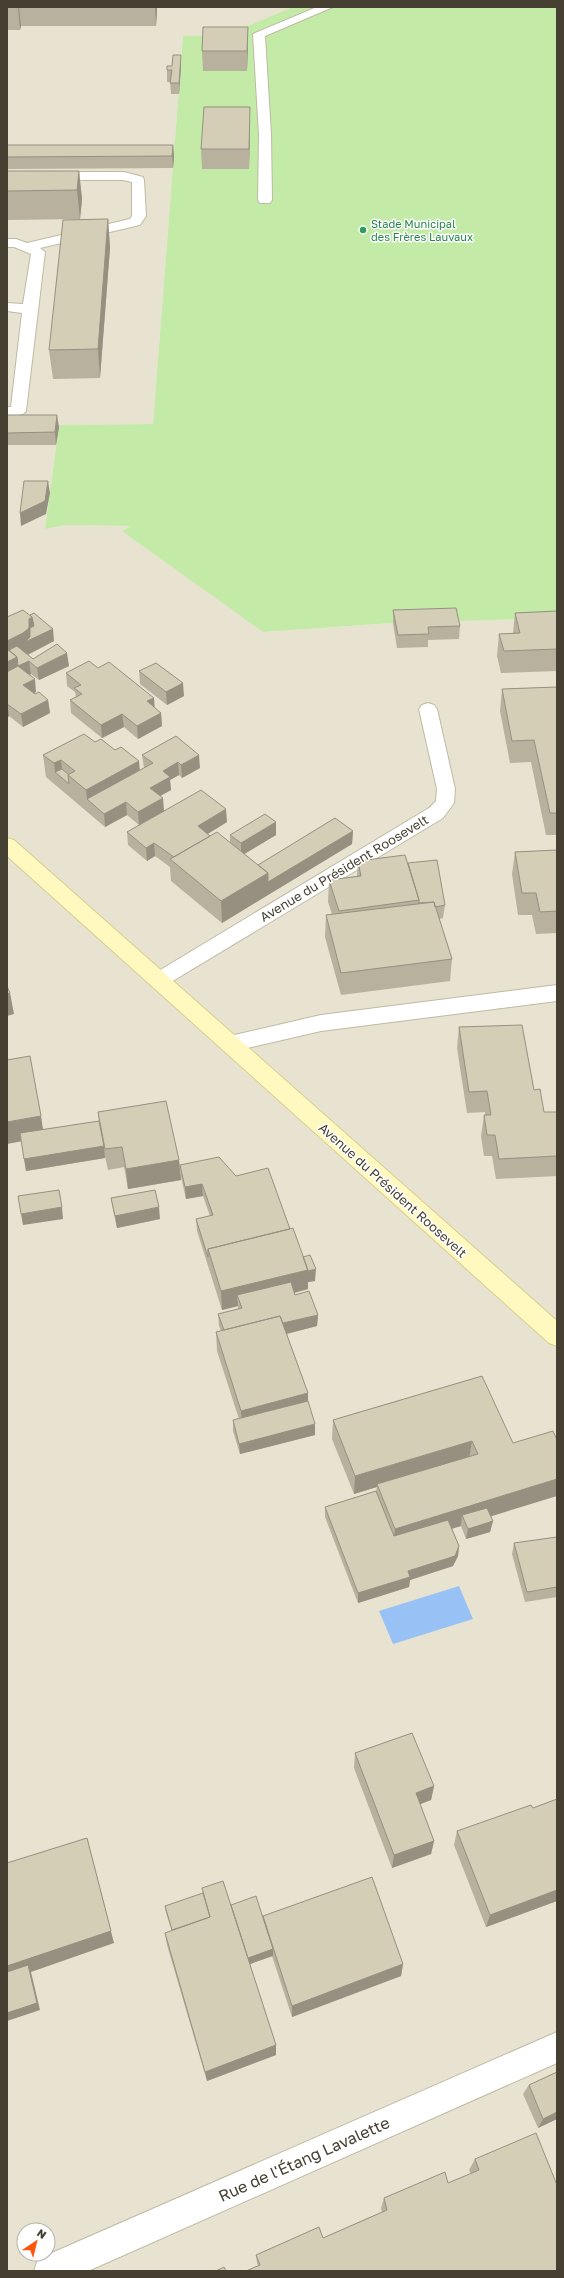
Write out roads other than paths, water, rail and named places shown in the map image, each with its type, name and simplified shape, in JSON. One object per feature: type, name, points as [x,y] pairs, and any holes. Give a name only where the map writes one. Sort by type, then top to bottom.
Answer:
[{"type":"main road","name":"Avenue du Président Roosevelt","points":[[7,844],[557,1336]]},
{"type":"street","points":[[265,200],[264,135],[259,34],[327,7]]},
{"type":"street","points":[[7,176],[124,176],[138,180],[140,216],[135,222],[27,248]]},
{"type":"street","points":[[7,243],[16,243],[38,252],[29,311],[18,412],[7,412]]},
{"type":"street","points":[[7,307],[17,307],[29,311]]},
{"type":"street","name":"Avenue du Président Roosevelt","points":[[159,980],[436,813],[445,803],[446,789],[428,709]]},
{"type":"street","points":[[230,1044],[321,1023],[557,993]]},
{"type":"street","name":"Rue de l'Étang Lavalette","points":[[50,2271],[557,2047]]},
{"type":"water","points":[[459,1586],[473,1619],[393,1644],[379,1611]]},
{"type":"place","name":"Stade Municipal des Frères Lauvaux","points":[[363,230]]}]
